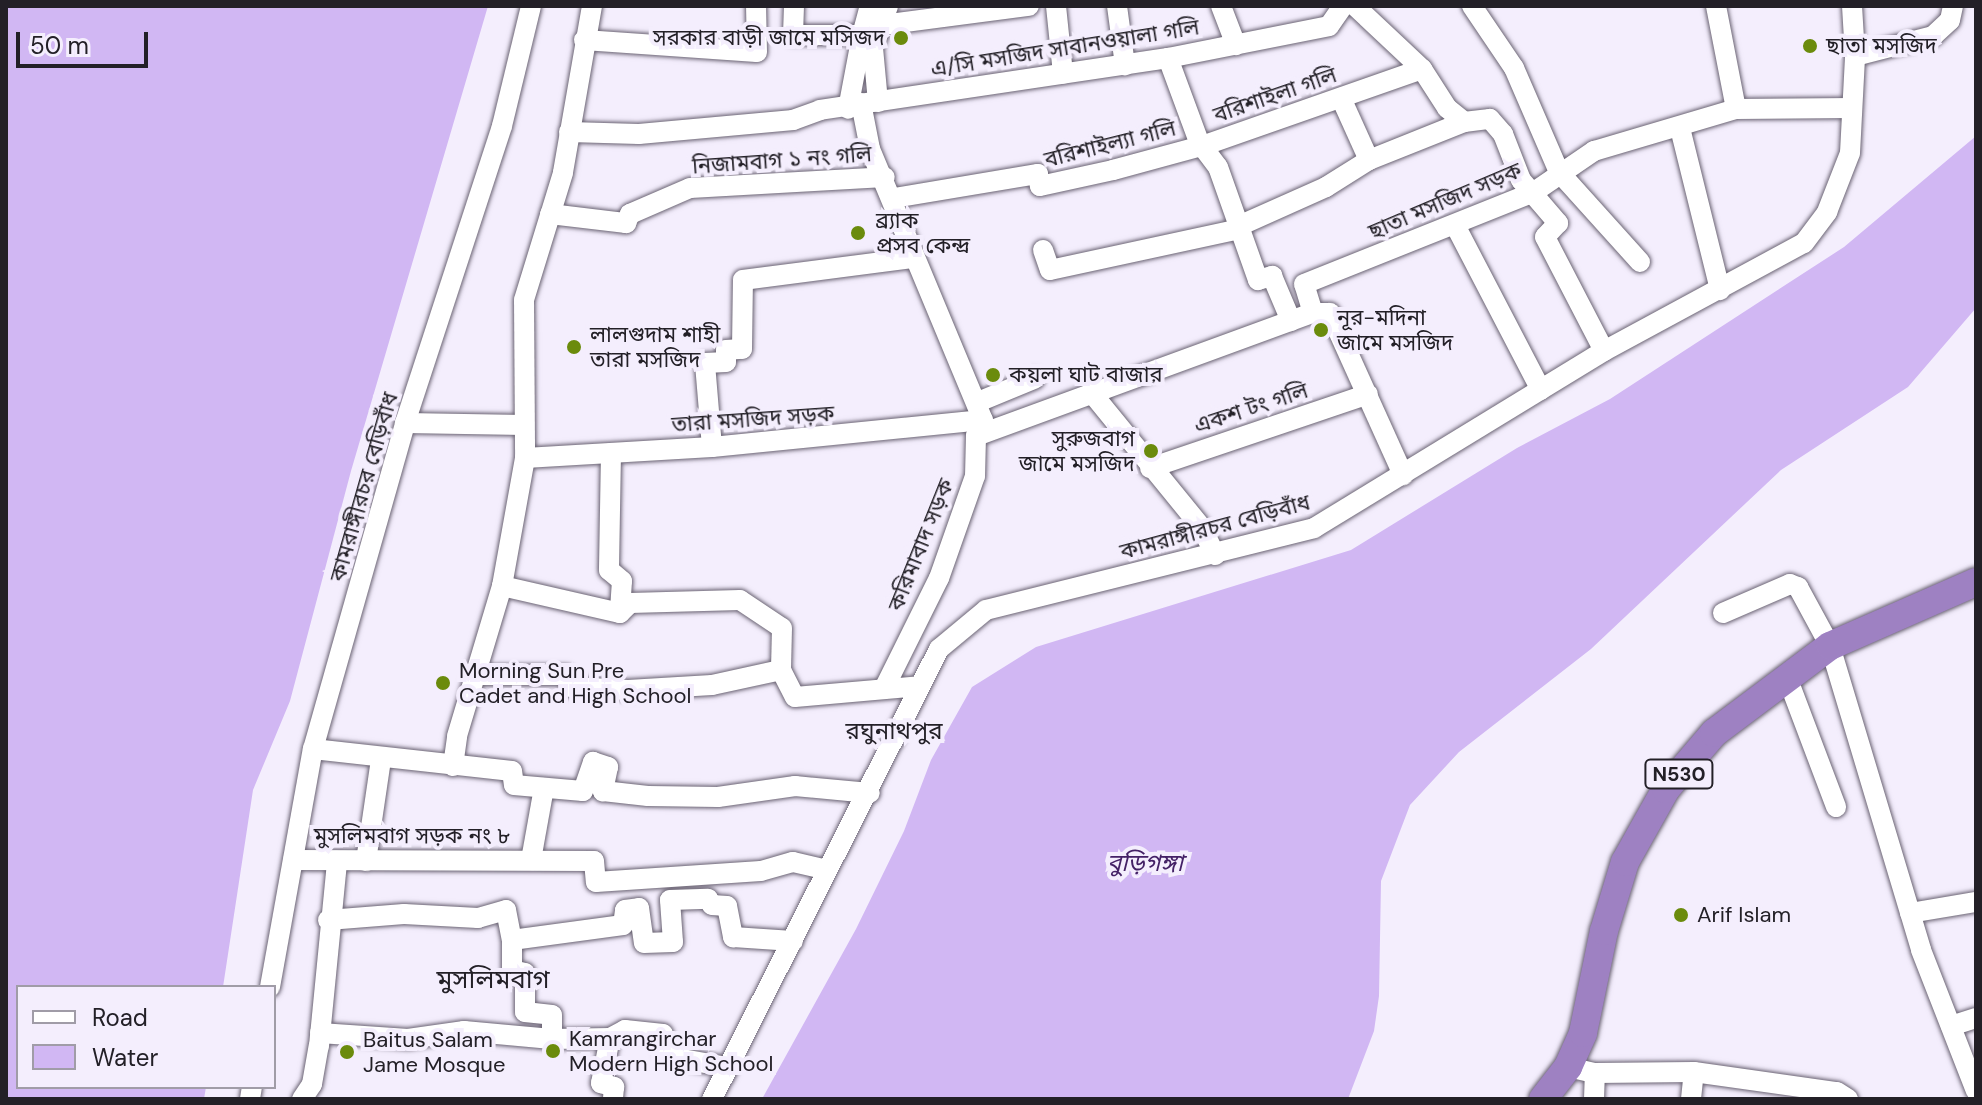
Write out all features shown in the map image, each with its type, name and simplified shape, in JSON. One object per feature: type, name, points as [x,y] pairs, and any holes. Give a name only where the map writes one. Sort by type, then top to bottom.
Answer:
[{"type":"highway","name":"N530","points":[[1543,1099],[1581,1070],[1604,931],[1625,862],[1666,789],[1714,733],[1830,646],[1976,582]]},
{"type":"street","name":"কামরাঙ্গীরচর বেড়িবাঁধ","points":[[270,985],[313,749],[405,423],[502,126],[531,6]]},
{"type":"street","points":[[453,766],[457,736],[478,675],[502,586],[525,458],[524,300],[550,214],[569,132],[592,6]]},
{"type":"street","points":[[584,40],[757,52],[756,6]]},
{"type":"street","points":[[794,6],[793,35],[862,35]]},
{"type":"street","points":[[862,105],[862,35],[870,6]]},
{"type":"street","points":[[885,16],[1029,6]]},
{"type":"street","points":[[1056,6],[1063,74]]},
{"type":"street","points":[[1117,6],[1125,65]]},
{"type":"street","points":[[1221,6],[1236,45]]},
{"type":"street","name":"এ/সি মসজিদ সাবানওয়ালা গলি","points":[[569,132],[639,134],[793,120],[862,105],[1168,58],[1329,26],[1343,6]]},
{"type":"street","points":[[1355,6],[1422,69],[1447,108],[1464,122]]},
{"type":"street","points":[[1472,6],[1514,68],[1559,172],[1640,262]]},
{"type":"street","points":[[1716,6],[1736,109]]},
{"type":"street","points":[[1852,6],[1855,56],[1852,108]]},
{"type":"street","points":[[1855,56],[1933,36],[1950,20],[1953,6]]},
{"type":"street","name":"করিমাবাদ সড়ক","points":[[884,689],[949,550],[975,476],[979,419],[912,258],[894,198],[870,149],[862,105],[873,48],[885,16]]},
{"type":"street","points":[[1168,58],[1188,116],[1205,145]]},
{"type":"street","name":"বরিশাইলা গলি","points":[[1291,321],[1272,276],[1258,280],[1240,227],[1205,145],[1422,69]]},
{"type":"street","points":[[1341,98],[1369,160]]},
{"type":"street","name":"কামরাঙ্গীরচর বেড়িবাঁধ","points":[[712,1099],[827,870],[870,793],[939,649],[986,610],[1314,528],[1604,351],[1804,243],[1827,212],[1850,153],[1852,108]]},
{"type":"street","name":"ছাতা মসজিদ সড়ক","points":[[1313,313],[1304,284],[1534,192],[1559,172],[1594,151],[1736,109],[1852,108]]},
{"type":"street","points":[[1043,250],[1050,270],[1240,227],[1326,187],[1369,160],[1464,122],[1490,119],[1503,134],[1510,162],[1558,223],[1545,237],[1604,351]]},
{"type":"street","points":[[1680,128],[1720,290]]},
{"type":"street","name":"বরিশাইল্যা গলি","points":[[894,198],[1038,174],[1040,186],[1205,145]]},
{"type":"street","name":"নিজামবাগ ১ নং গলি","points":[[550,214],[626,223],[630,214],[690,188],[885,177]]},
{"type":"street","points":[[1455,225],[1541,390]]},
{"type":"street","points":[[712,447],[705,363],[726,362],[726,350],[742,349],[743,280],[912,258]]},
{"type":"street","points":[[979,419],[1091,392],[1313,313],[1330,313],[1403,475]]},
{"type":"street","points":[[979,419],[1034,379]]},
{"type":"street","points":[[1091,392],[1202,528],[1215,555]]},
{"type":"street","name":"একশ টং গলি","points":[[1150,468],[1368,394]]},
{"type":"street","name":"তারা মসজিদ সড়ক","points":[[525,458],[712,447],[979,419]]},
{"type":"street","points":[[405,423],[524,425]]},
{"type":"street","points":[[611,453],[609,570],[622,581],[620,613]]},
{"type":"street","points":[[1723,613],[1790,584],[1798,587],[1830,646],[1910,913],[1976,1091]]},
{"type":"street","points":[[502,586],[620,613]]},
{"type":"street","points":[[620,613],[630,603],[740,600],[782,628],[781,670],[795,697],[920,686]]},
{"type":"street","points":[[478,675],[566,675],[571,687],[628,690],[712,685],[781,670]]},
{"type":"street","points":[[1787,677],[1836,807]]},
{"type":"street","points":[[313,749],[381,759],[512,771],[514,785],[544,788],[584,790],[593,762],[608,767],[605,792],[718,797],[828,786],[870,793]]},
{"type":"street","points":[[366,861],[381,759]]},
{"type":"street","name":"মুসলিমবাগ সড়ক নং ৮","points":[[531,860],[544,788]]},
{"type":"street","name":"মুসলিমবাগ সড়ক নং ৮","points":[[293,860],[597,862],[596,882],[761,871],[793,862],[827,870]]},
{"type":"street","points":[[302,1099],[312,1084],[320,1033],[328,920],[337,861]]},
{"type":"street","points":[[512,940],[623,925],[625,910],[639,908],[644,943],[673,942],[670,900],[708,899],[712,905],[727,906],[733,937],[793,941]]},
{"type":"street","points":[[1910,913],[1976,902]]},
{"type":"street","points":[[328,920],[404,914],[478,918],[506,910],[512,940],[512,970],[525,973],[525,1012],[551,1014],[552,1039]]},
{"type":"street","points":[[1951,1026],[1976,1018]]},
{"type":"street","points":[[320,1033],[408,1039],[464,1031],[552,1039],[610,1038],[625,1030],[663,1034],[666,1056],[727,1067]]},
{"type":"street","points":[[610,1038],[601,1083],[614,1087],[613,1099]]},
{"type":"street","points":[[1594,1099],[1581,1070],[1694,1072],[1762,1091],[1841,1097]]},
{"type":"street","points":[[1691,1099],[1694,1072]]},
{"type":"water","points":[[6,6],[488,6],[351,471],[290,701],[253,790],[223,985],[16,985],[16,1089],[206,1089],[204,1099],[6,1099]]},
{"type":"water","name":"বুড়িগঙ্গা","points":[[1976,136],[1976,308],[1908,387],[1781,470],[1591,649],[1459,752],[1410,805],[1381,881],[1379,996],[1374,1031],[1348,1099],[762,1099],[856,929],[904,831],[931,760],[972,687],[1036,647],[1351,550],[1517,448],[1610,399],[1844,247]]},
{"type":"place","name":"সরকার বাড়ী জামে মসিজদ","points":[[901,38]]},
{"type":"place","name":"ছাতা মসজিদ","points":[[1810,46]]},
{"type":"place","name":"ব্র্যাক প্রসব কেন্দ্র","points":[[858,233]]},
{"type":"place","name":"নূর-মদিনা জামে মসজিদ","points":[[1321,330]]},
{"type":"place","name":"লালগুদাম শাহী তারা মসজিদ","points":[[574,347]]},
{"type":"place","name":"কয়লা ঘাট বাজার","points":[[993,375]]},
{"type":"place","name":"সুরুজবাগ জামে মসজিদ","points":[[1151,451]]},
{"type":"place","name":"Morning Sun Pre Cadet and High School","points":[[443,683]]},
{"type":"place","name":"Arif Islam","points":[[1681,915]]},
{"type":"place","name":"Kamrangirchar Modern High School","points":[[553,1051]]},
{"type":"place","name":"Baitus Salam Jame Mosque","points":[[347,1052]]},
{"type":"district","name":"রঘুনাথপুর","points":[[894,731]]},
{"type":"district","name":"মুসলিমবাগ","points":[[493,980]]}]
